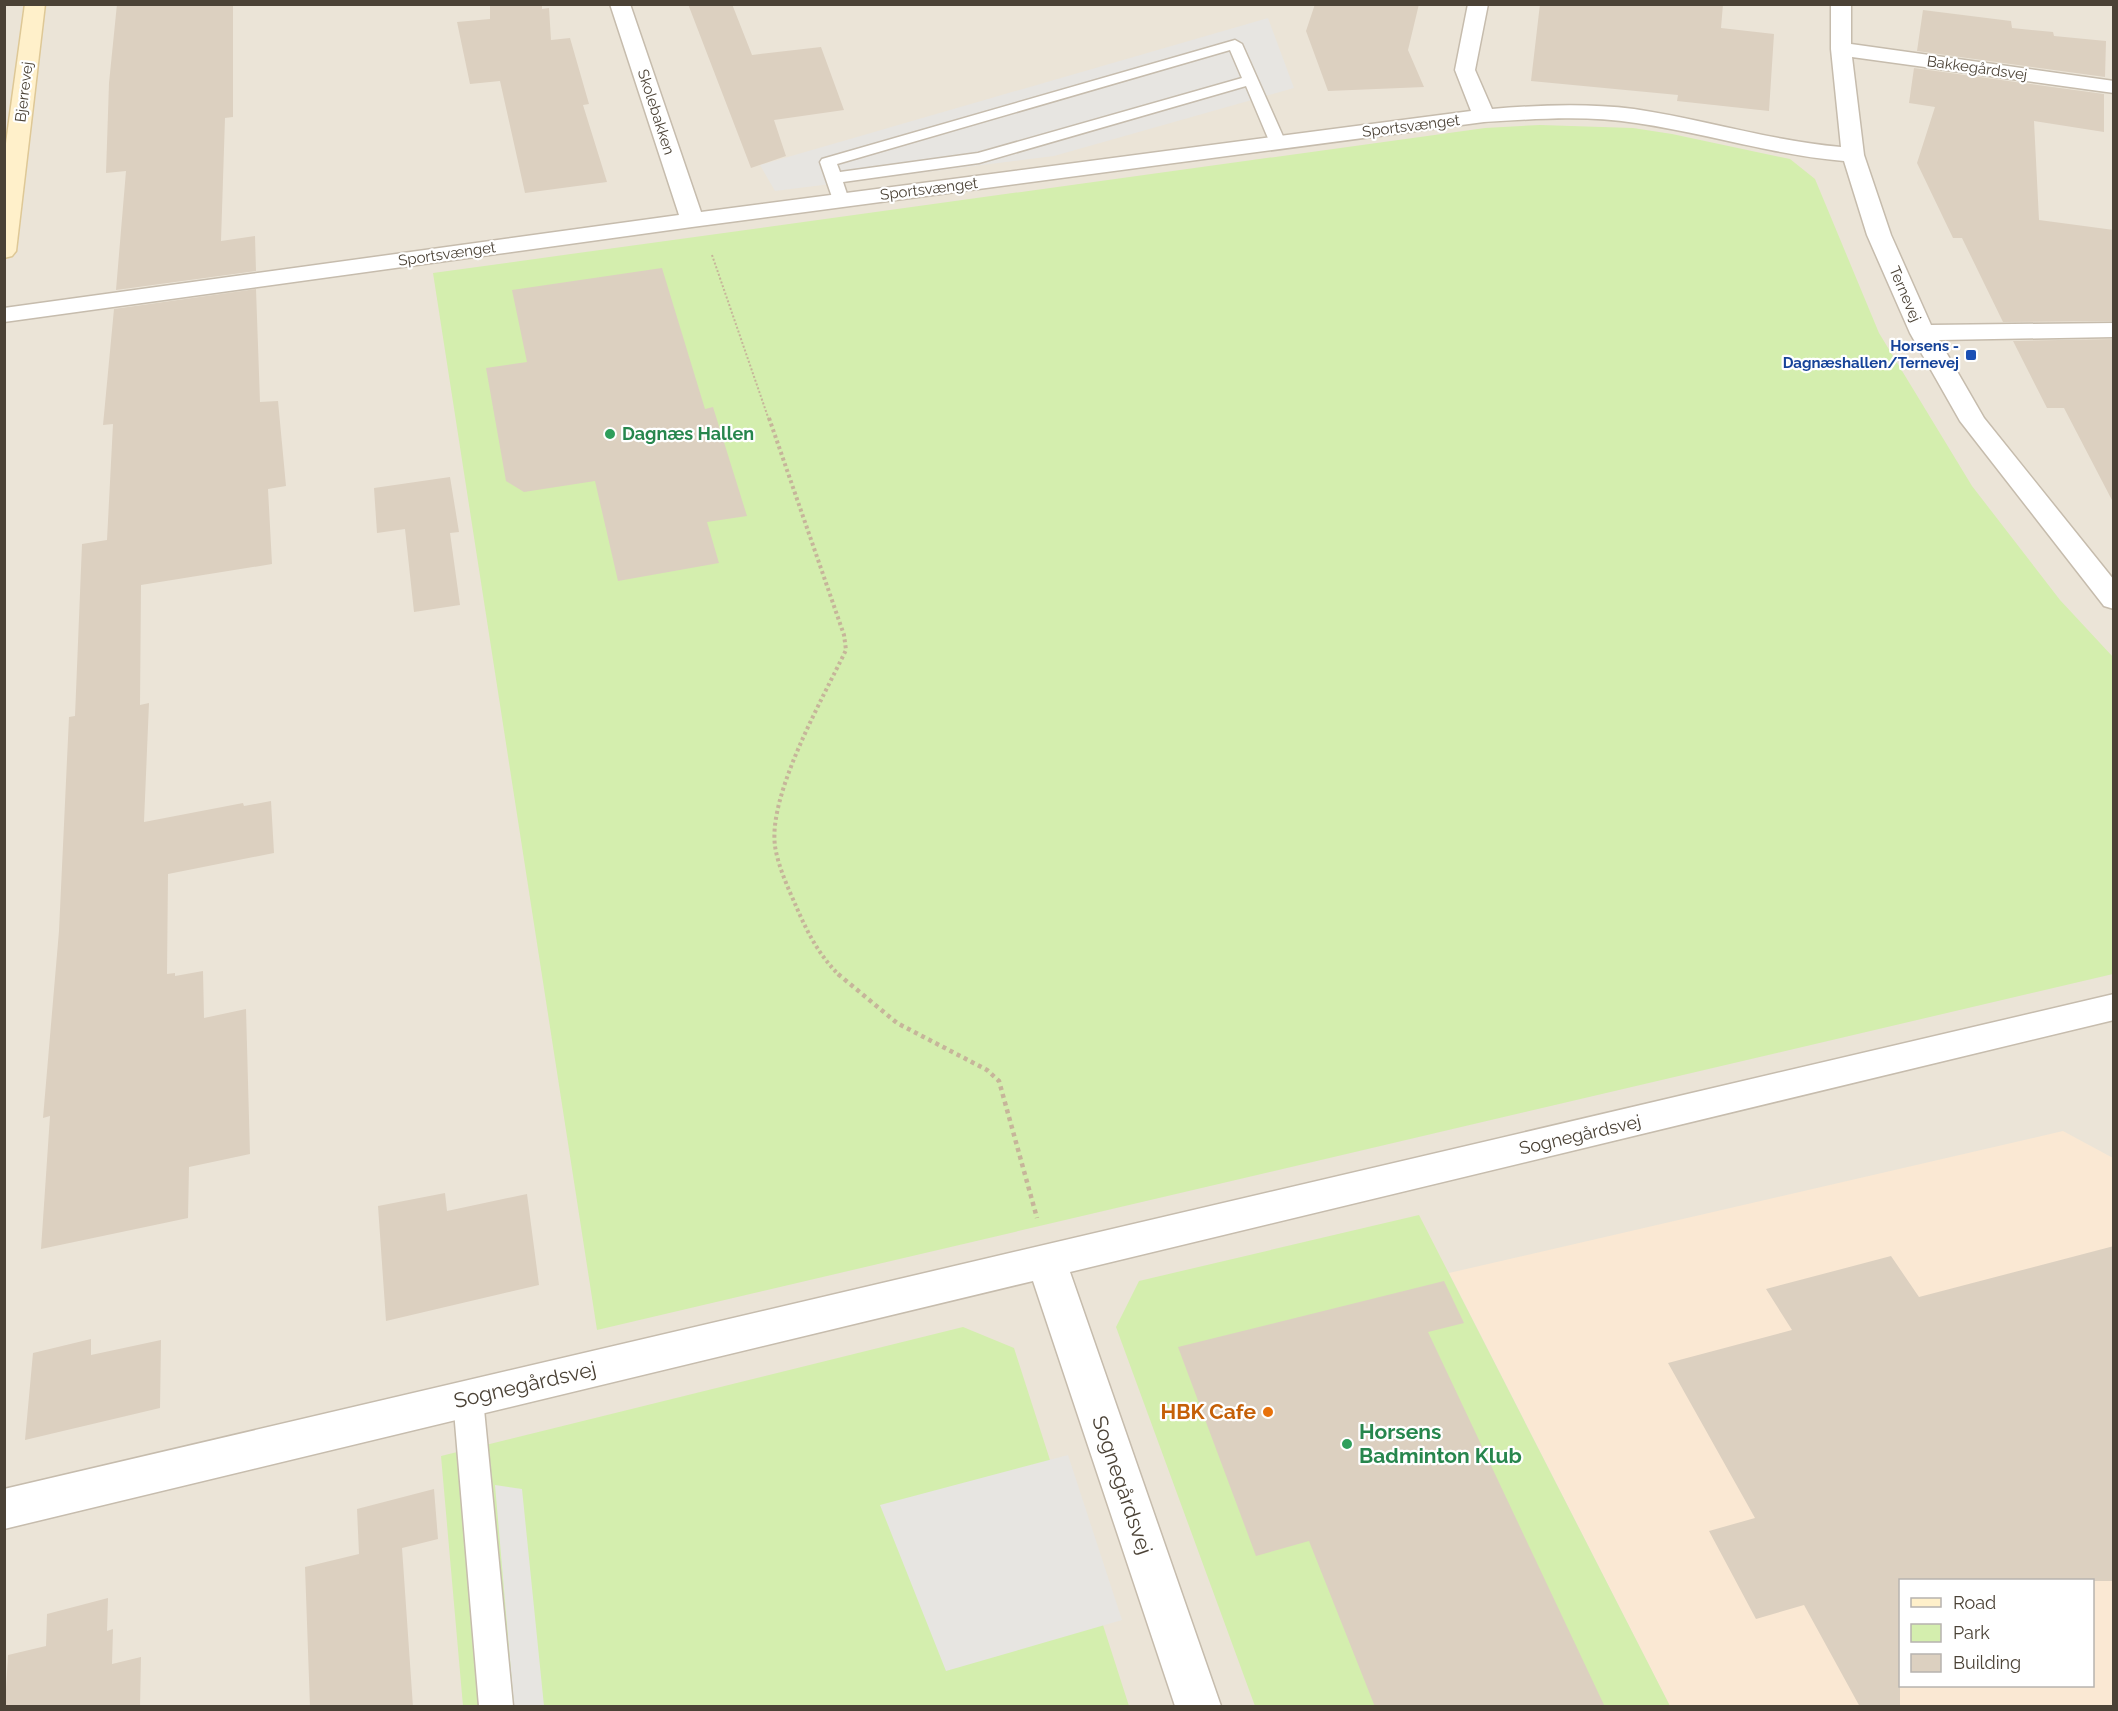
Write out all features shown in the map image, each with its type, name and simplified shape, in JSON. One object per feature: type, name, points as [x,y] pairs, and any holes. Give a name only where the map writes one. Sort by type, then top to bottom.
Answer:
[{"type":"street","name":"Bjerrevej","points":[[4,251],[35,4]]},
{"type":"street","name":"Skolebakken","points":[[620,4],[692,220]]},
{"type":"street","points":[[1478,4],[1465,70],[1484,116]]},
{"type":"street","name":"Ternevej","points":[[1841,4],[1841,49],[1853,155],[1879,235],[1922,333],[1973,421],[2114,600]]},
{"type":"street","name":"Bakkegårdsvej","points":[[1841,49],[2114,87]]},
{"type":"street","name":"Sportsvænget","points":[[4,315],[692,220],[1484,116],[1548,111],[1634,116],[1820,154],[1853,155]]},
{"type":"street","points":[[1922,333],[2114,330]]},
{"type":"street","name":"Sognegårdsvej","points":[[4,1509],[1047,1263],[2114,1007]]},
{"type":"street","name":"Sognegårdsvej","points":[[1047,1263],[1198,1707]]},
{"type":"lane","points":[[841,200],[828,162],[1235,44],[1278,143]]},
{"type":"lane","points":[[834,178],[979,158],[1251,80]]},
{"type":"lane","points":[[468,1399],[496,1707]]},
{"type":"path","points":[[692,220],[705,235],[844,635],[846,650],[789,770],[779,808],[775,845],[790,893],[810,939],[837,973],[897,1023],[987,1070],[999,1081],[1039,1223]]},
{"type":"shaded area","points":[[5,5],[2113,5],[2113,1706],[5,1706]]},
{"type":"shaded area","points":[[1268,18],[1294,88],[1054,156],[775,191],[760,165]]},
{"type":"shaded area","points":[[2063,1131],[2113,1158],[2113,1706],[1670,1706],[1449,1273]]},
{"type":"shaded area","points":[[1068,1455],[1122,1620],[946,1671],[880,1505]]},
{"type":"shaded area","points":[[495,1485],[522,1489],[544,1706],[514,1706]]},
{"type":"green space","points":[[1540,125],[1633,128],[1672,134],[1790,159],[1815,179],[1879,333],[1972,486],[2060,600],[2113,657],[2113,974],[597,1330],[433,273],[1485,128]]},
{"type":"green space","points":[[1419,1215],[1670,1706],[1255,1706],[1116,1327],[1139,1281]]},
{"type":"green space","points":[[963,1327],[1014,1348],[1129,1706],[463,1706],[441,1456]]},
{"type":"building","points":[[117,4],[233,4],[233,117],[225,118],[221,241],[255,236],[256,271],[116,290],[126,171],[106,173],[109,83]]},
{"type":"building","points":[[490,4],[542,4],[542,9],[549,8],[551,40],[570,38],[589,104],[583,105],[607,182],[525,193],[500,81],[470,84],[457,22],[490,19]]},
{"type":"building","points":[[688,4],[732,4],[752,55],[821,47],[844,110],[774,120],[786,156],[751,168]]},
{"type":"building","points":[[1315,4],[1419,4],[1408,50],[1424,87],[1328,91],[1306,31]]},
{"type":"building","points":[[1540,4],[1723,4],[1721,28],[1774,34],[1769,111],[1677,101],[1678,95],[1531,81]]},
{"type":"building","points":[[1923,10],[2011,21],[2012,28],[2053,32],[2054,36],[2106,41],[2105,77],[1917,51]]},
{"type":"building","points":[[1914,68],[2104,94],[2104,132],[2034,121],[2039,220],[2114,230],[2114,321],[2003,322],[1962,238],[1953,238],[1917,163],[1935,107],[1909,103]]},
{"type":"building","name":"Dagnæs Hallen","points":[[662,268],[705,409],[713,407],[747,516],[707,522],[719,563],[618,581],[595,481],[524,492],[506,481],[486,368],[527,362],[512,290]]},
{"type":"building","points":[[256,289],[260,402],[278,401],[286,486],[268,489],[272,564],[141,585],[140,705],[149,703],[144,822],[243,803],[244,806],[271,801],[274,853],[168,874],[167,974],[175,973],[175,976],[203,971],[204,1018],[246,1009],[250,1154],[189,1167],[188,1218],[41,1249],[50,1116],[43,1118],[59,931],[69,717],[75,716],[82,544],[107,540],[113,424],[103,425],[114,309]]},
{"type":"building","points":[[2114,339],[2114,504],[2064,408],[2047,408],[2013,341]]},
{"type":"building","points":[[450,477],[459,532],[450,533],[460,605],[414,612],[405,529],[377,533],[374,488]]},
{"type":"building","points":[[445,1193],[447,1211],[527,1194],[539,1285],[386,1321],[378,1206]]},
{"type":"building","points":[[2114,1246],[2114,1581],[2094,1581],[2094,1579],[1899,1579],[1900,1707],[1860,1707],[1804,1605],[1756,1619],[1709,1531],[1755,1518],[1668,1363],[1792,1330],[1766,1289],[1891,1256],[1919,1297]]},
{"type":"building","name":"Horsens Badminton Klub","points":[[1444,1281],[1464,1323],[1428,1332],[1605,1707],[1375,1707],[1309,1541],[1256,1556],[1178,1347]]},
{"type":"building","points":[[91,1339],[91,1355],[161,1340],[160,1408],[25,1440],[33,1353]]},
{"type":"building","points":[[434,1489],[438,1539],[402,1548],[413,1707],[310,1707],[305,1567],[359,1554],[357,1509]]},
{"type":"building","points":[[108,1598],[107,1631],[113,1629],[112,1664],[141,1657],[140,1707],[5,1707],[8,1655],[46,1646],[47,1614]]},
{"type":"place","name":"Horsens - Dagnæshallen/Ternevej","points":[[1971,355]]},
{"type":"place","name":"Dagnæs Hallen","points":[[610,434]]},
{"type":"place","name":"HBK Cafe","points":[[1268,1412]]},
{"type":"place","name":"Horsens Badminton Klub","points":[[1347,1444]]}]
